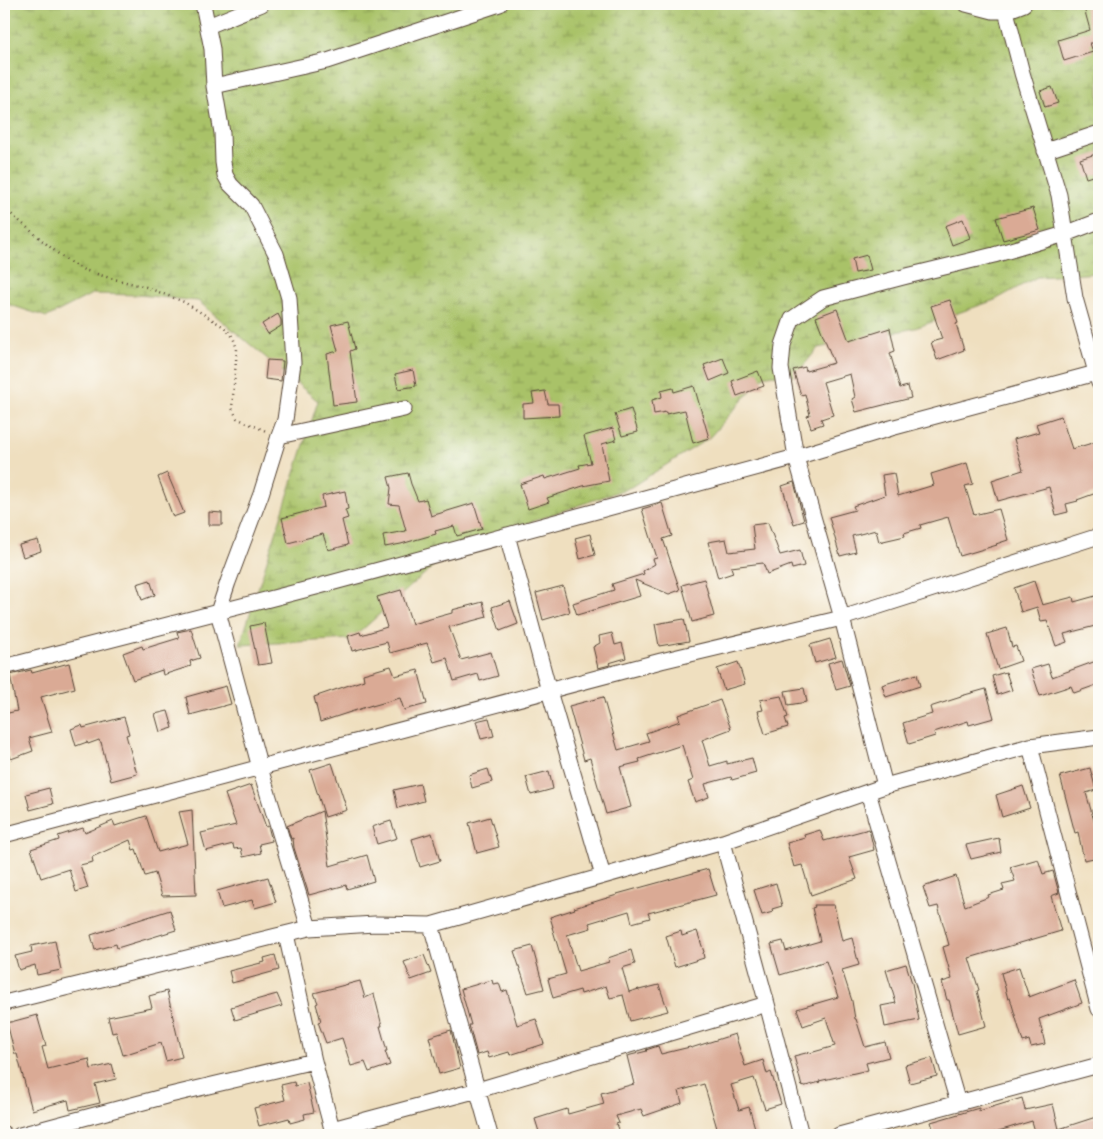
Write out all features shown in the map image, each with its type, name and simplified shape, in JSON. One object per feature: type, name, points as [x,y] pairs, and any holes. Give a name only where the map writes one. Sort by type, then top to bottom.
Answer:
[{"type":"street","points":[[203,4],[212,49],[214,86],[222,133],[225,175],[230,184],[251,205],[276,254],[289,298],[293,363],[284,420],[261,494],[218,612],[260,768],[309,928]]},
{"type":"street","points":[[208,26],[262,4]]},
{"type":"street","points":[[214,86],[327,61],[500,4]]},
{"type":"street","points":[[966,4],[994,11],[1006,10],[1024,4]]},
{"type":"street","points":[[4,667],[316,587],[796,457],[891,428],[1098,378],[1075,298],[1059,195],[1022,73],[1006,10]]},
{"type":"street","points":[[1046,151],[1099,133]]},
{"type":"street","points":[[885,786],[842,618],[796,457],[781,368],[783,345],[792,320],[823,298],[994,255],[1064,234],[1099,221]]},
{"type":"street","points":[[279,436],[404,409]]},
{"type":"street","points":[[506,535],[603,876]]},
{"type":"street","points":[[4,835],[661,661],[842,618],[1099,536]]},
{"type":"street","points":[[4,1002],[309,928],[375,924],[431,925],[723,842],[885,786],[1030,746],[1099,737]]},
{"type":"street","points":[[1030,746],[1099,1009]]},
{"type":"street","points":[[868,792],[958,1103]]},
{"type":"street","points":[[723,842],[800,1135]]},
{"type":"street","points":[[431,925],[490,1135]]},
{"type":"street","points":[[286,934],[332,1132],[767,1004]]},
{"type":"street","points":[[20,1135],[166,1096],[314,1061]]},
{"type":"street","points":[[839,1135],[1099,1065]]},
{"type":"path","points":[[4,208],[69,262],[84,270],[146,287],[184,302],[224,327],[232,337],[237,349],[232,408],[237,418],[279,436]]},
{"type":"green space","points":[[4,4],[1099,4],[1099,273],[1037,277],[995,300],[915,328],[818,348],[795,376],[765,375],[709,438],[631,487],[451,550],[352,639],[240,645],[318,401],[198,301],[139,295],[92,294],[47,317],[4,303]]},
{"type":"building","points":[[1099,4],[1099,50],[1095,50],[1093,43],[1090,43],[1093,52],[1064,61],[1058,40],[1090,30],[1084,8]]},
{"type":"building","points":[[1052,87],[1058,103],[1045,107],[1040,91]]},
{"type":"building","points":[[1099,153],[1099,174],[1086,178],[1080,159]]},
{"type":"building","points":[[1033,208],[1040,230],[1003,240],[996,218]]},
{"type":"building","points":[[963,219],[970,238],[952,245],[945,226]]},
{"type":"building","points":[[867,255],[871,270],[855,273],[852,259]]},
{"type":"building","points":[[950,300],[958,323],[956,324],[964,350],[937,360],[931,342],[942,339],[931,306]]},
{"type":"building","points":[[837,309],[849,341],[890,328],[895,351],[890,353],[900,388],[908,386],[911,398],[856,412],[852,399],[855,397],[850,374],[823,382],[833,415],[821,419],[823,424],[811,428],[807,416],[810,415],[805,394],[801,395],[793,370],[805,367],[806,371],[834,363],[816,317]]},
{"type":"building","points":[[278,314],[281,326],[268,334],[262,324]]},
{"type":"building","points":[[348,321],[355,349],[350,351],[357,402],[333,405],[327,354],[338,351],[331,325]]},
{"type":"building","points":[[723,358],[729,373],[710,381],[704,365]]},
{"type":"building","points":[[267,360],[283,361],[281,381],[265,379]]},
{"type":"building","points":[[413,370],[416,386],[398,389],[395,374]]},
{"type":"building","points":[[758,371],[764,386],[737,396],[732,381]]},
{"type":"building","points":[[694,386],[709,438],[693,443],[685,410],[666,414],[666,412],[654,414],[652,400],[662,397],[661,391],[673,388],[674,392]]},
{"type":"building","points":[[545,391],[548,404],[558,404],[559,416],[523,418],[523,404],[534,403],[532,393]]},
{"type":"building","points":[[631,409],[638,432],[622,436],[615,414]]},
{"type":"building","points":[[1061,416],[1072,449],[1099,441],[1099,492],[1066,504],[1068,512],[1056,515],[1049,487],[998,501],[992,480],[1023,470],[1014,439],[1039,432],[1036,424]]},
{"type":"building","points":[[613,428],[616,440],[602,444],[609,481],[583,486],[547,498],[549,502],[528,509],[520,484],[544,476],[545,479],[580,468],[579,465],[591,463],[584,436]]},
{"type":"building","points":[[967,463],[973,484],[965,486],[974,515],[999,509],[1008,540],[960,556],[948,517],[920,525],[921,528],[904,533],[905,536],[879,542],[876,530],[852,536],[856,552],[840,556],[829,517],[855,510],[853,506],[885,495],[882,475],[894,473],[898,496],[934,485],[931,474]]},
{"type":"building","points":[[167,473],[184,513],[173,517],[158,477]]},
{"type":"building","points":[[408,473],[418,501],[426,499],[431,516],[474,503],[482,529],[457,536],[454,526],[435,531],[436,534],[385,547],[383,535],[406,531],[399,505],[389,504],[391,488],[388,477]]},
{"type":"building","points":[[794,482],[804,521],[794,524],[782,486]]},
{"type":"building","points":[[345,491],[348,509],[345,510],[348,518],[342,520],[348,545],[328,550],[323,534],[288,543],[282,518],[324,507],[322,496]]},
{"type":"building","points":[[662,503],[672,536],[663,539],[680,590],[669,594],[635,580],[640,596],[577,615],[573,603],[614,590],[612,584],[644,574],[643,571],[655,564],[653,559],[657,558],[642,509]]},
{"type":"building","points":[[209,512],[222,513],[222,525],[209,525]]},
{"type":"building","points":[[768,523],[780,555],[800,550],[804,566],[792,569],[791,565],[767,574],[763,563],[731,567],[733,573],[718,578],[708,542],[726,539],[729,552],[755,549],[752,525]]},
{"type":"building","points":[[590,534],[595,555],[580,559],[575,538]]},
{"type":"building","points":[[38,540],[41,551],[23,557],[19,545]]},
{"type":"building","points":[[704,579],[714,616],[692,622],[682,585]]},
{"type":"building","points":[[150,580],[155,595],[142,600],[137,584]]},
{"type":"building","points":[[1034,581],[1042,605],[1073,597],[1074,602],[1099,595],[1099,625],[1064,634],[1067,642],[1056,646],[1047,621],[1041,622],[1037,607],[1021,612],[1014,588]]},
{"type":"building","points":[[563,586],[570,612],[543,620],[536,593]]},
{"type":"building","points":[[401,590],[412,624],[452,613],[452,610],[483,602],[487,617],[449,627],[461,660],[491,652],[498,676],[480,681],[478,674],[454,681],[447,658],[434,662],[427,643],[390,653],[387,642],[352,651],[348,636],[360,632],[361,635],[387,627],[377,597]]},
{"type":"building","points":[[510,601],[518,624],[500,631],[492,607]]},
{"type":"building","points":[[684,619],[689,641],[659,646],[655,624]]},
{"type":"building","points":[[264,623],[272,663],[258,665],[250,626]]},
{"type":"building","points":[[1007,628],[1012,647],[1016,646],[1021,661],[998,669],[987,634]]},
{"type":"building","points":[[191,629],[200,658],[190,661],[191,666],[163,675],[162,670],[133,680],[123,653],[142,646],[143,649],[179,638],[177,632]]},
{"type":"building","points":[[612,633],[615,645],[622,643],[626,658],[598,668],[593,647],[600,643],[599,636]]},
{"type":"building","points":[[830,639],[836,657],[815,663],[810,645]]},
{"type":"building","points":[[842,659],[850,686],[836,690],[828,663]]},
{"type":"building","points":[[1099,660],[1099,684],[1074,693],[1071,686],[1040,696],[1031,669],[1048,664],[1052,677]]},
{"type":"building","points":[[738,662],[745,684],[724,690],[717,669]]},
{"type":"building","points":[[69,663],[75,688],[41,697],[52,732],[29,738],[33,751],[11,759],[7,748],[4,749],[4,714],[17,711],[10,675],[31,670],[32,673]]},
{"type":"building","points":[[391,666],[395,676],[418,670],[427,704],[404,710],[400,698],[320,722],[314,697],[364,680],[363,674]]},
{"type":"building","points":[[1006,672],[1012,690],[997,695],[992,676]]},
{"type":"building","points":[[917,674],[920,686],[886,697],[882,685]]},
{"type":"building","points":[[226,686],[231,704],[190,715],[186,697]]},
{"type":"building","points":[[804,688],[807,702],[788,705],[785,691]]},
{"type":"building","points":[[986,689],[994,718],[969,725],[968,721],[934,732],[935,736],[909,744],[903,723],[932,714],[930,707]]},
{"type":"building","points":[[781,696],[788,717],[785,718],[788,727],[765,734],[758,711],[763,710],[760,700]]},
{"type":"building","points":[[603,697],[618,750],[649,741],[646,733],[680,721],[678,715],[720,700],[731,729],[702,740],[710,766],[727,761],[727,764],[752,758],[756,773],[732,780],[731,777],[705,784],[709,797],[695,802],[688,782],[693,780],[682,745],[639,759],[640,762],[620,767],[631,807],[606,814],[590,758],[584,760],[569,706]]},
{"type":"building","points":[[168,711],[173,728],[160,732],[155,714]]},
{"type":"building","points":[[124,717],[129,734],[126,735],[137,774],[111,781],[101,742],[99,740],[76,746],[71,729],[82,725],[83,728]]},
{"type":"building","points":[[489,718],[494,736],[481,739],[476,721]]},
{"type":"building","points":[[332,763],[347,810],[325,817],[310,770]]},
{"type":"building","points":[[1090,768],[1096,790],[1086,793],[1099,838],[1099,857],[1084,860],[1078,832],[1075,833],[1060,776]]},
{"type":"building","points":[[488,769],[492,782],[472,788],[469,775]]},
{"type":"building","points":[[549,771],[553,789],[531,795],[526,777]]},
{"type":"building","points":[[420,784],[424,801],[398,808],[394,790]]},
{"type":"building","points":[[251,785],[266,827],[268,826],[272,841],[259,844],[261,853],[243,857],[241,848],[234,849],[233,844],[206,851],[201,833],[236,825],[225,794]]},
{"type":"building","points":[[1023,786],[1030,808],[1002,817],[996,795]]},
{"type":"building","points":[[49,788],[53,804],[30,810],[26,794]]},
{"type":"building","points":[[192,810],[196,895],[162,896],[155,873],[145,876],[136,849],[133,850],[130,840],[92,857],[93,862],[80,865],[88,888],[76,892],[69,869],[41,878],[31,849],[59,840],[58,836],[83,828],[85,833],[113,821],[115,826],[146,816],[158,852],[188,844],[179,812]]},
{"type":"building","points":[[322,811],[330,866],[367,855],[374,881],[347,889],[346,885],[309,895],[294,848],[293,838],[291,839],[287,826]]},
{"type":"building","points":[[490,817],[499,847],[477,853],[469,823]]},
{"type":"building","points":[[391,821],[397,838],[377,844],[372,827]]},
{"type":"building","points":[[869,829],[874,850],[849,857],[857,879],[811,895],[802,865],[794,867],[787,843],[805,838],[804,835],[820,830],[824,841]]},
{"type":"building","points":[[432,833],[440,861],[420,867],[412,839]]},
{"type":"building","points":[[999,838],[1001,852],[971,859],[966,845]]},
{"type":"building","points":[[1038,859],[1043,874],[1053,871],[1059,893],[1051,896],[1061,931],[969,958],[979,990],[977,991],[986,1026],[958,1034],[942,982],[952,979],[943,947],[949,945],[938,906],[930,908],[923,887],[956,876],[965,906],[1004,890],[1002,884],[1015,881],[1010,867]]},
{"type":"building","points":[[708,869],[716,895],[648,913],[650,918],[632,923],[629,911],[589,923],[591,928],[567,935],[578,971],[609,962],[608,958],[631,950],[635,964],[622,968],[629,992],[659,985],[668,1011],[630,1021],[623,995],[610,998],[606,986],[581,994],[580,990],[553,998],[548,979],[566,974],[550,917],[617,894]]},
{"type":"building","points":[[268,877],[276,902],[255,908],[252,900],[222,908],[217,891]]},
{"type":"building","points":[[776,883],[782,906],[772,909],[773,912],[762,915],[754,890]]},
{"type":"building","points":[[814,905],[834,905],[842,941],[852,938],[859,965],[842,970],[852,1001],[855,1019],[865,1047],[885,1042],[889,1057],[866,1063],[868,1070],[819,1081],[802,1087],[794,1056],[835,1046],[826,1018],[803,1026],[797,1009],[838,997],[826,961],[780,975],[771,944],[783,941],[786,951],[820,941],[812,908],[815,907]]},
{"type":"building","points":[[170,910],[176,930],[117,948],[116,944],[95,950],[91,935]]},
{"type":"building","points":[[681,931],[682,936],[697,931],[704,952],[704,958],[675,967],[666,936]]},
{"type":"building","points":[[55,941],[61,970],[37,975],[35,965],[19,970],[15,956],[32,952],[31,946]]},
{"type":"building","points":[[532,946],[544,989],[528,993],[514,951]]},
{"type":"building","points":[[275,955],[279,970],[232,983],[229,971],[265,962],[264,958]]},
{"type":"building","points":[[424,955],[431,973],[411,980],[404,962]]},
{"type":"building","points":[[906,964],[912,983],[919,1020],[885,1027],[881,1006],[896,1003],[886,970]]},
{"type":"building","points":[[1019,967],[1029,997],[1074,980],[1082,1003],[1039,1019],[1045,1044],[1031,1047],[1029,1040],[1023,1042],[1010,998],[1008,999],[1001,973]]},
{"type":"building","points":[[492,980],[493,984],[499,983],[502,992],[507,990],[517,1025],[536,1019],[544,1044],[510,1055],[509,1052],[489,1058],[487,1052],[477,1055],[461,989]]},
{"type":"building","points":[[360,981],[365,998],[374,994],[387,1051],[385,1051],[390,1065],[369,1072],[365,1062],[351,1066],[342,1038],[326,1043],[318,1022],[321,1021],[314,993]]},
{"type":"building","points":[[167,991],[182,1057],[166,1061],[161,1043],[123,1055],[116,1032],[112,1033],[108,1017],[152,1008],[149,996]]},
{"type":"building","points":[[277,994],[282,1006],[235,1020],[231,1007]]},
{"type":"building","points":[[37,1015],[46,1046],[42,1047],[48,1069],[89,1059],[91,1069],[112,1064],[116,1079],[95,1084],[100,1103],[70,1110],[68,1100],[32,1110],[7,1023]]},
{"type":"building","points":[[451,1030],[460,1068],[439,1074],[429,1037]]},
{"type":"building","points":[[735,1034],[745,1066],[763,1060],[767,1074],[771,1072],[781,1104],[765,1109],[754,1078],[731,1085],[739,1110],[749,1107],[757,1135],[719,1135],[704,1084],[679,1091],[682,1103],[644,1116],[641,1109],[616,1116],[619,1123],[616,1124],[620,1135],[540,1135],[535,1119],[567,1109],[568,1114],[604,1104],[601,1093],[634,1084],[627,1056],[658,1046],[661,1054],[691,1048]]},
{"type":"building","points":[[932,1058],[937,1076],[910,1083],[905,1065]]},
{"type":"building","points":[[294,1082],[295,1086],[307,1083],[314,1112],[304,1114],[305,1119],[290,1123],[289,1118],[259,1126],[254,1108],[285,1100],[281,1085]]},
{"type":"building","points":[[1022,1098],[1025,1110],[1053,1104],[1059,1129],[1099,1116],[1099,1135],[1036,1135],[1032,1121],[985,1135],[935,1135],[931,1122],[979,1108],[979,1111]]}]
